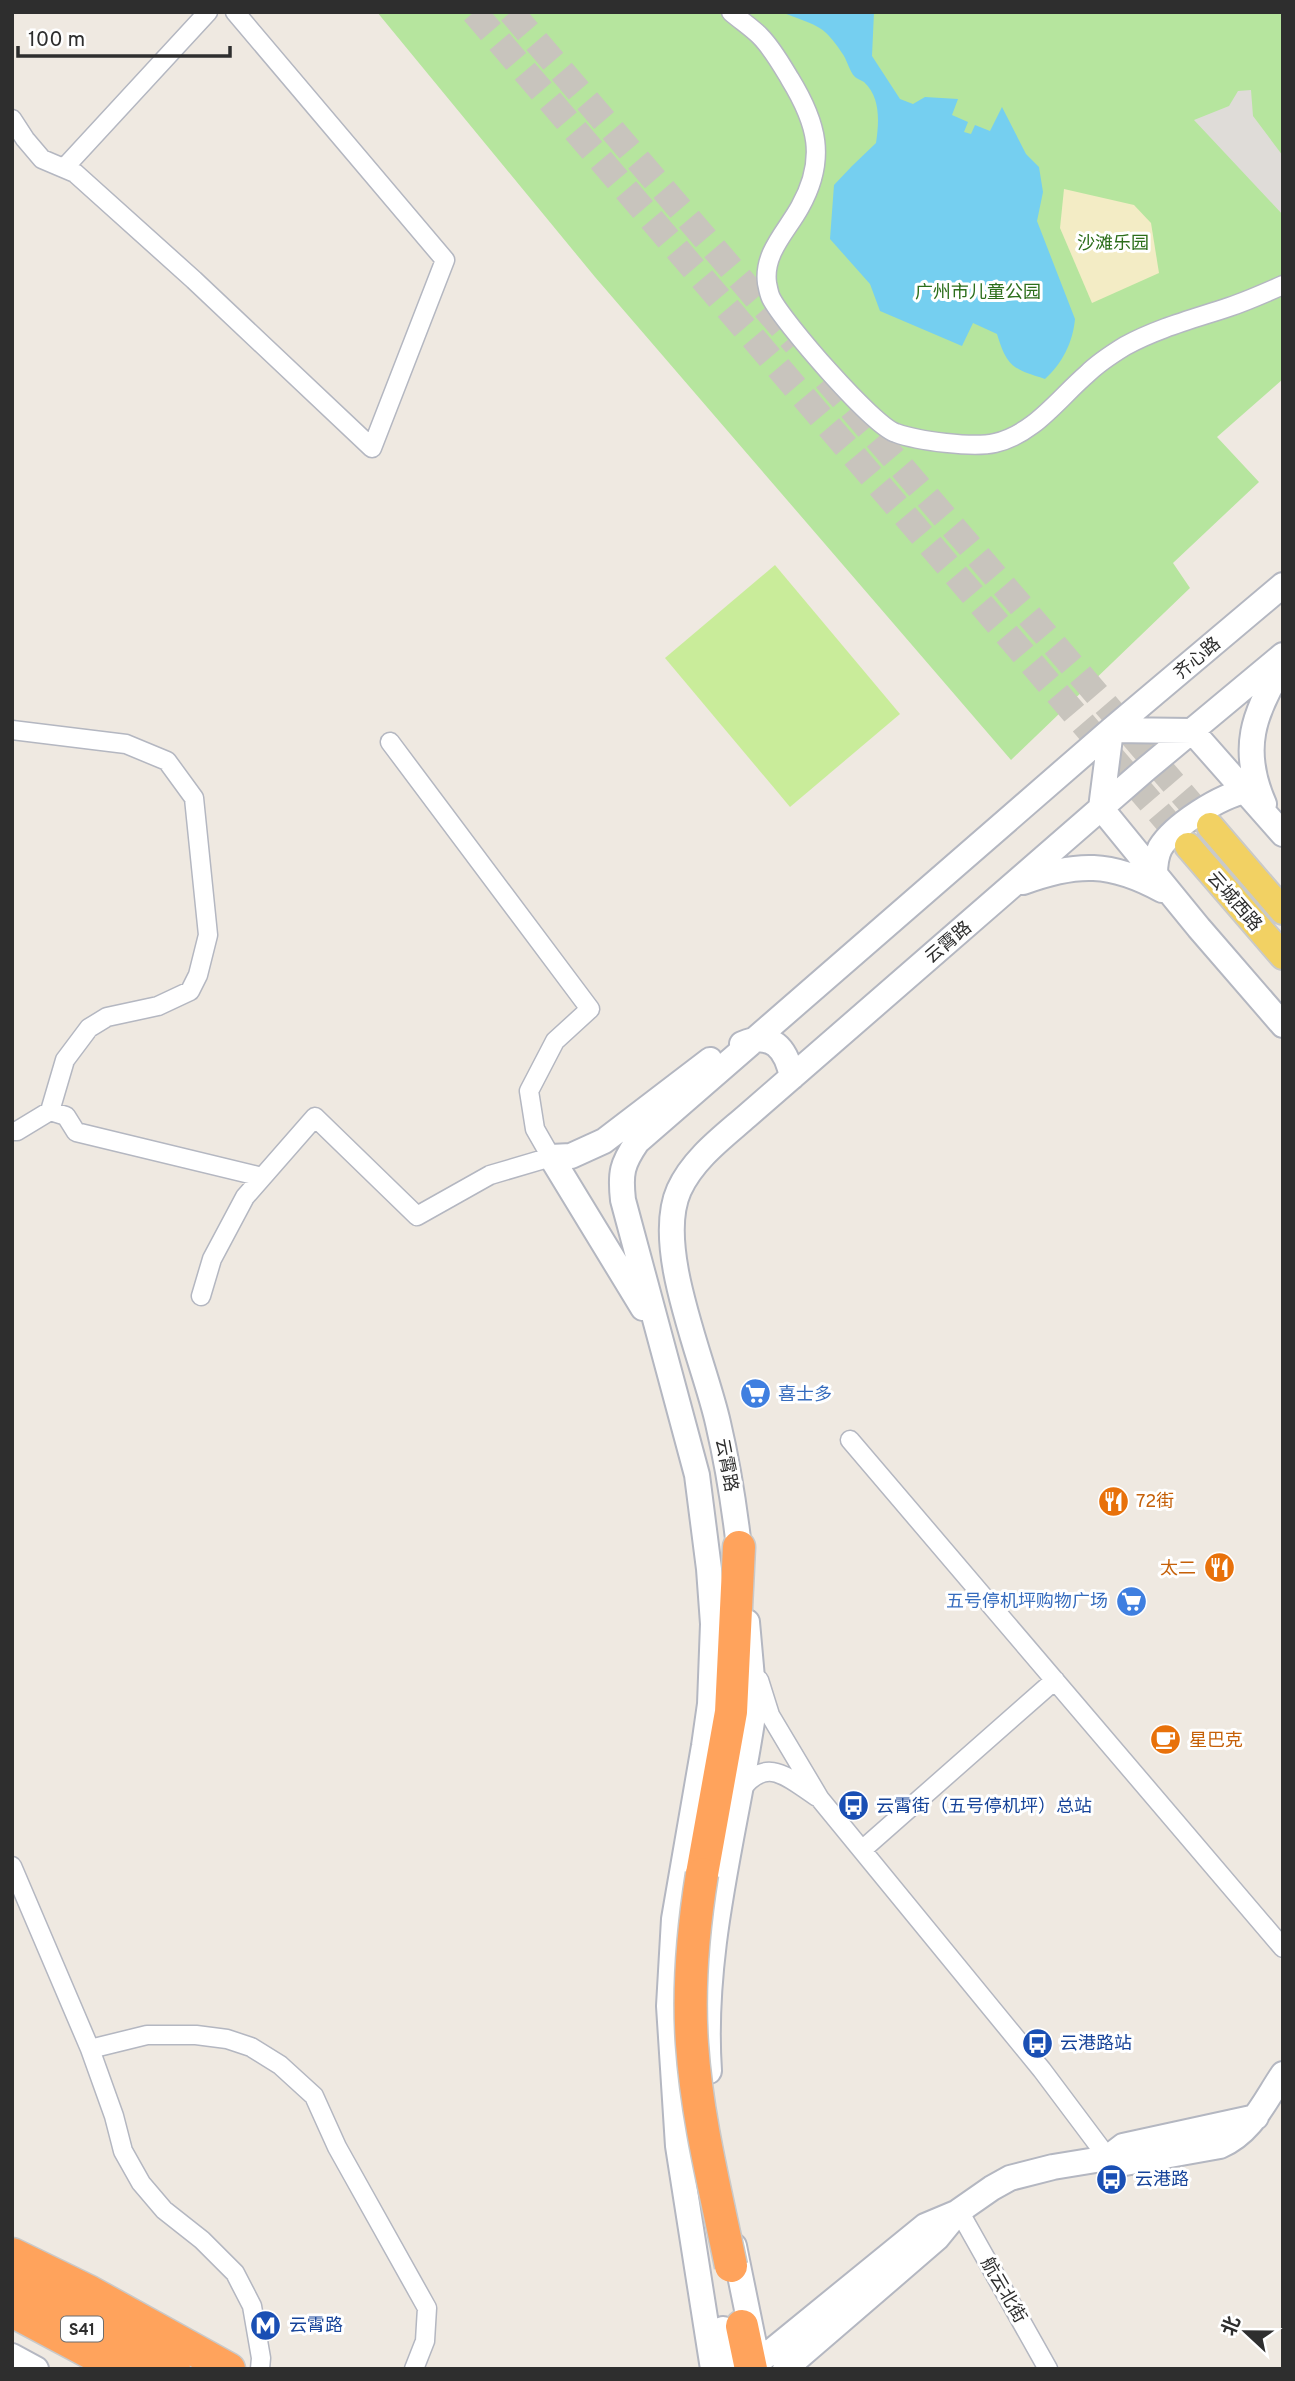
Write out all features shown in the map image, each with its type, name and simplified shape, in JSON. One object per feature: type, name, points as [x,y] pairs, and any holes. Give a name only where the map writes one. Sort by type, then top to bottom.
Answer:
[{"type":"highway","points":[[730,2266],[705,2135],[692,2047],[692,1953],[702,1874],[731,1712],[739,1547]]},
{"type":"highway","points":[[12,2254],[119,2308],[229,2369]]},
{"type":"highway","points":[[12,2286],[174,2369]]},
{"type":"highway","name":"S41","points":[[12,2286],[151,2369]]},
{"type":"highway","points":[[12,2311],[121,2369]]},
{"type":"highway","points":[[742,2326],[756,2367]]},
{"type":"highway","points":[[12,2332],[80,2369]]},
{"type":"main road","name":"齐心路","points":[[1111,730],[1283,585]]},
{"type":"main road","points":[[1283,655],[1192,731],[1111,730],[1101,808],[1283,1026]]},
{"type":"main road","points":[[1277,827],[1253,776],[1251,744],[1257,716],[1283,665]]},
{"type":"main road","name":"云霄路","points":[[675,2084],[669,2006],[673,1933],[706,1735],[713,1624],[697,1475],[623,1199],[621,1177],[625,1160],[637,1142],[1111,730]]},
{"type":"main road","points":[[1192,731],[1277,827]]},
{"type":"main road","name":"云霄路","points":[[756,2367],[714,2126],[707,2046],[709,1974],[714,1930],[752,1722],[753,1689],[736,1516],[718,1421],[675,1268],[671,1240],[672,1214],[679,1191],[692,1168],[792,1077],[1192,731]]},
{"type":"main road","points":[[1155,875],[1160,849],[1167,840],[1208,806],[1232,794],[1246,791]]},
{"type":"main road","name":"云城西路","points":[[1210,826],[1283,911]]},
{"type":"main road","name":"云城西路","points":[[1188,846],[1283,956]]},
{"type":"main road","points":[[989,907],[1018,884],[1060,871],[1081,868],[1102,867],[1122,871],[1172,896]]},
{"type":"main road","points":[[659,1333],[551,1157],[571,1156],[604,1141],[716,1055],[753,1040],[765,1039],[785,1053],[792,1077]]},
{"type":"main road","points":[[671,2049],[687,2058],[695,2057],[707,2046]]},
{"type":"main road","points":[[756,2367],[925,2226],[960,2211],[992,2188],[1010,2178],[1053,2167],[1108,2158],[1123,2146],[1256,2116],[1283,2074]]},
{"type":"main road","points":[[675,2084],[676,2124],[683,2184],[713,2369]]},
{"type":"main road","points":[[675,2084],[701,2194],[731,2369]]},
{"type":"main road","points":[[785,2369],[937,2238],[960,2211]]},
{"type":"main road","points":[[12,2356],[36,2369]]},
{"type":"street","points":[[65,167],[208,12]]},
{"type":"street","points":[[12,119],[43,159],[75,173],[194,280],[372,448],[446,260],[235,12]]},
{"type":"street","points":[[731,12],[760,36],[779,61],[811,116],[815,132],[815,160],[809,190],[775,246],[769,261],[766,274],[771,298],[787,321],[859,403],[880,425],[895,433],[976,445],[1006,440],[1034,423],[1087,373],[1126,346],[1177,323],[1232,306],[1283,285]]},
{"type":"street","points":[[12,730],[126,744],[167,761],[194,798],[208,934],[198,975],[190,991],[158,1006],[107,1017],[89,1028],[65,1060],[50,1111],[12,1132]]},
{"type":"street","points":[[201,1296],[212,1259],[245,1197],[315,1116],[417,1216],[489,1175],[551,1157],[535,1129],[529,1091],[555,1041],[590,1009],[390,743]]},
{"type":"street","points":[[50,1111],[66,1116],[76,1132],[262,1177]]},
{"type":"street","points":[[850,1440],[1283,1948]]},
{"type":"street","points":[[746,1611],[756,1669],[770,1715],[820,1799],[1042,2070],[1108,2158]]},
{"type":"street","points":[[862,1850],[1055,1680]]},
{"type":"street","points":[[739,1793],[749,1779],[759,1773],[776,1771],[820,1799]]},
{"type":"street","points":[[12,1866],[90,2049],[114,2116],[123,2151],[141,2183],[164,2210],[202,2240],[235,2273],[252,2306],[261,2369]]},
{"type":"street","points":[[90,2049],[147,2035],[196,2035],[227,2039],[251,2047],[281,2065],[314,2095],[337,2147],[427,2308],[425,2341],[414,2369]]},
{"type":"street","name":"航云北街","points":[[960,2211],[1048,2369]]},
{"type":"green space","name":"广州市儿童公园","points":[[377,12],[1283,12],[1283,379],[1217,437],[1259,482],[1173,563],[1190,588],[1011,760],[595,277]]},
{"type":"green space","points":[[775,565],[900,714],[790,807],[665,658]]},
{"type":"sand","name":"沙滩乐园","points":[[1064,189],[1134,205],[1151,223],[1159,273],[1092,303],[1060,228]]},
{"type":"shaded area","points":[[1251,90],[1253,116],[1283,156],[1283,215],[1194,120],[1229,106],[1238,91]]},
{"type":"water","points":[[782,12],[874,12],[872,56],[900,99],[913,104],[925,97],[958,99],[952,115],[968,122],[964,132],[971,134],[975,125],[990,131],[1002,107],[1026,154],[1039,167],[1043,192],[1037,221],[1075,319],[1066,352],[1057,367],[1045,379],[1018,369],[1004,354],[997,334],[973,323],[962,346],[880,311],[870,284],[830,239],[834,185],[876,143],[876,103],[870,88],[856,78],[829,35],[816,26]]},
{"type":"tunnel","points":[[474,12],[1188,846]]},
{"type":"tunnel","points":[[511,12],[796,344]]},
{"type":"tunnel","points":[[826,379],[1210,826]]},
{"type":"place","name":"喜士多","points":[[755,1394]]},
{"type":"place","name":"72街","points":[[1113,1501]]},
{"type":"place","name":"太二","points":[[1219,1568]]},
{"type":"place","name":"五号停机坪购物广场","points":[[1131,1601]]},
{"type":"place","name":"星巴克","points":[[1166,1740]]},
{"type":"place","name":"云霄街（五号停机坪）总站","points":[[853,1806]]},
{"type":"place","name":"云港路站","points":[[1037,2043]]},
{"type":"place","name":"云港路","points":[[1112,2179]]},
{"type":"place","name":"云霄路","points":[[266,2325]]}]
